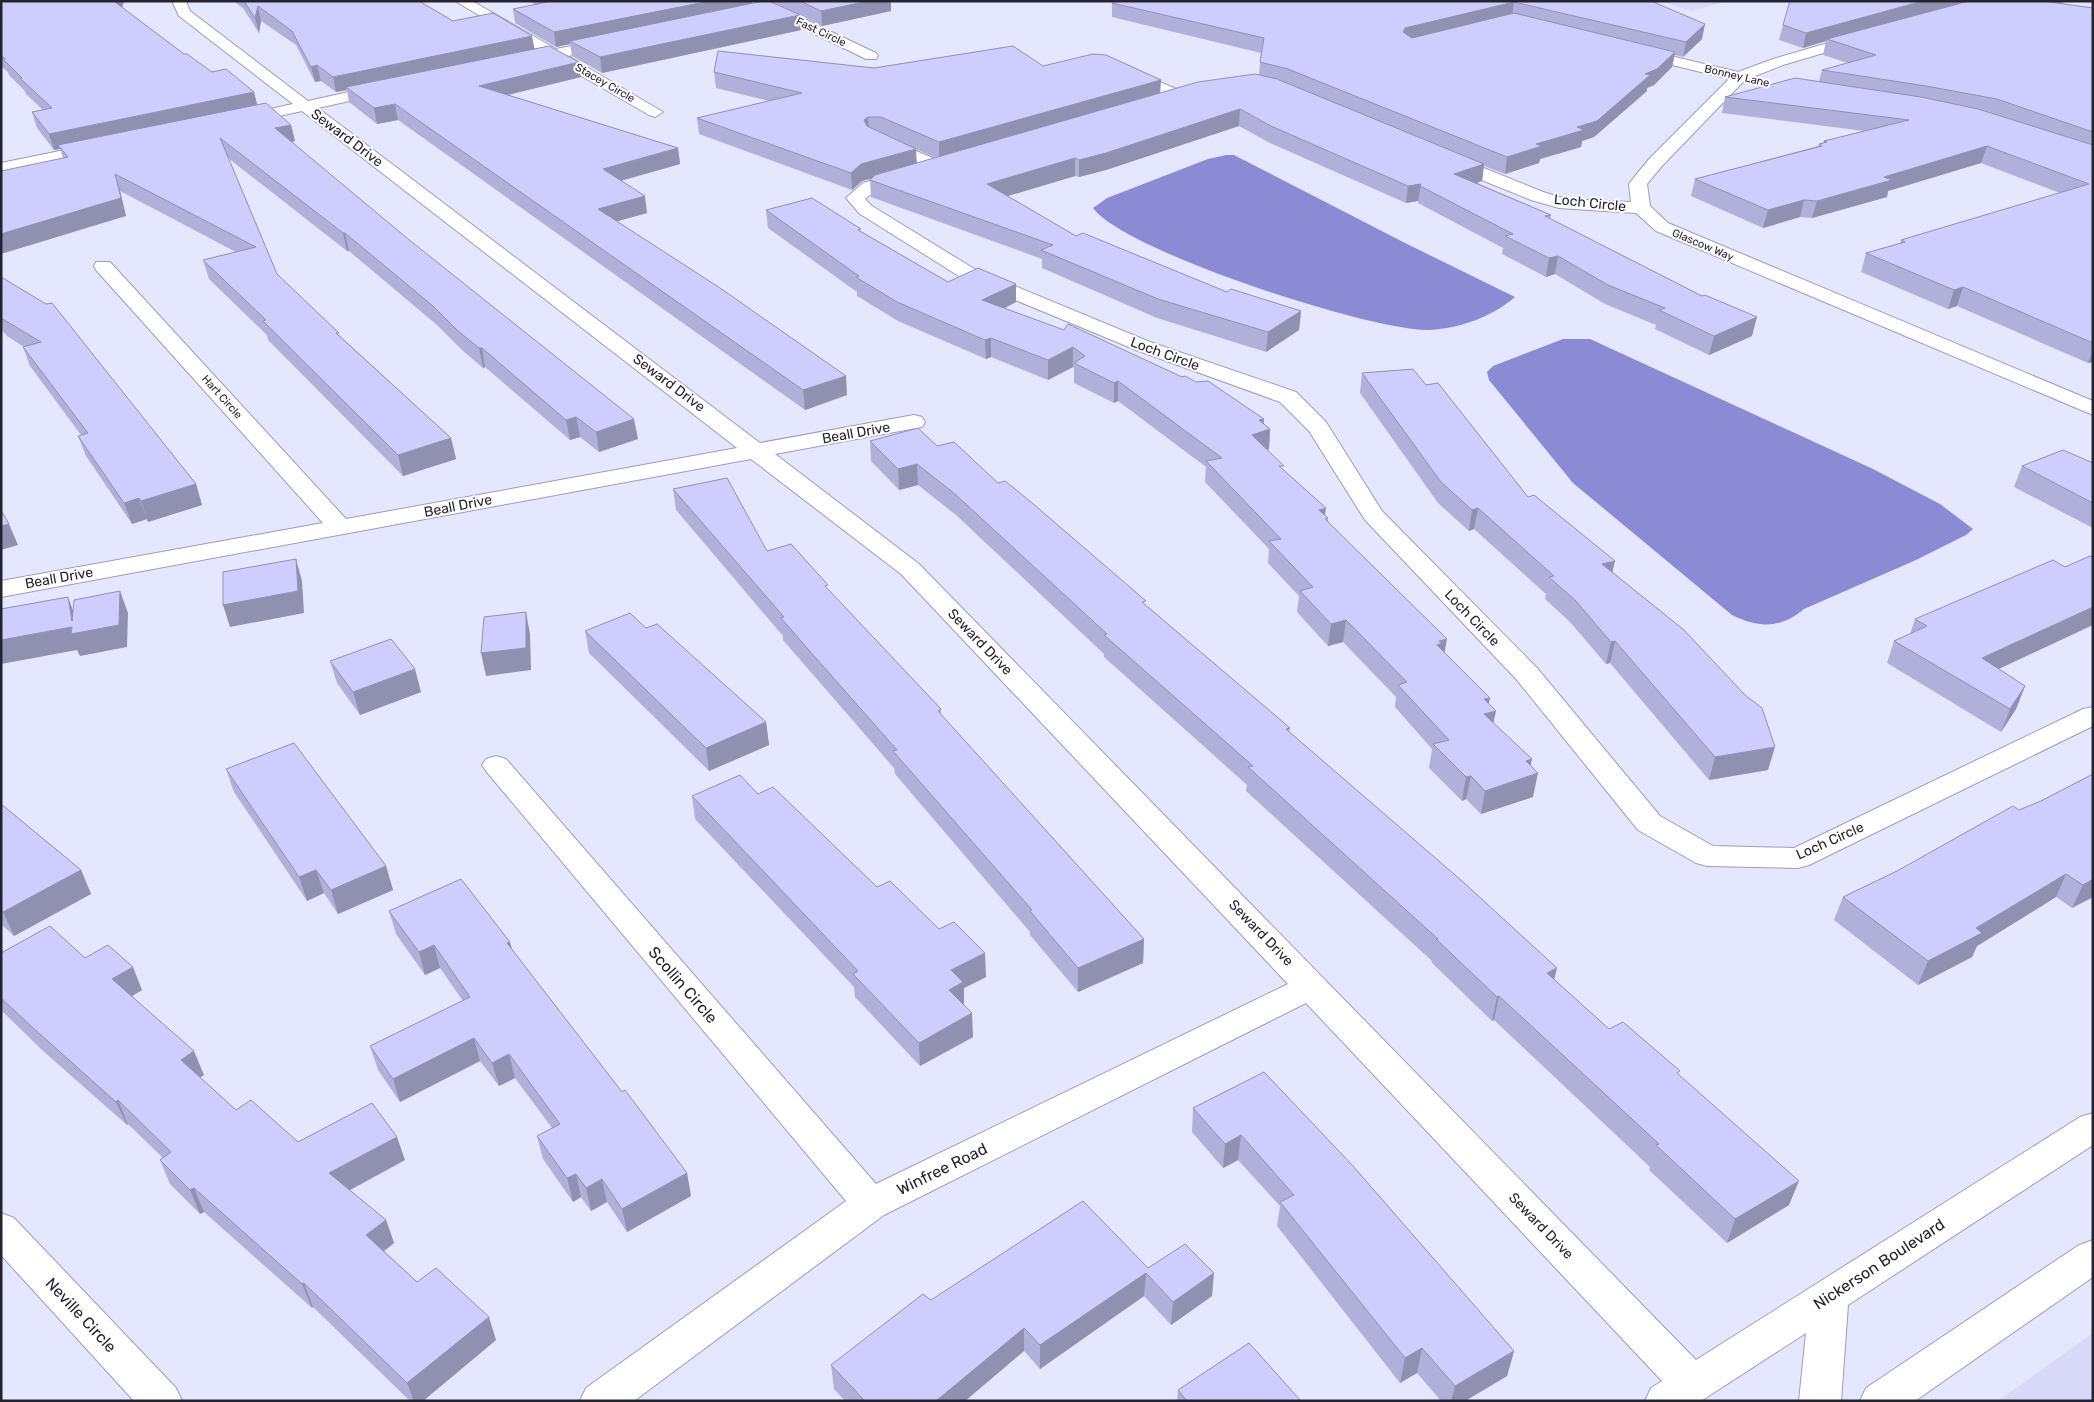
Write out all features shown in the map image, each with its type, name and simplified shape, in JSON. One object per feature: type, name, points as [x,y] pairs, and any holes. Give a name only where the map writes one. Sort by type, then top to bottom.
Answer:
[{"type":"street","name":"Seward Drive","points":[[179,1],[179,6],[184,13],[910,569],[1312,986],[1679,1392]]},
{"type":"street","name":"Stacey Circle","points":[[462,1],[655,112]]},
{"type":"street","name":"Fast Circle","points":[[754,1],[871,56]]},
{"type":"street","points":[[742,15],[771,9]]},
{"type":"street","points":[[1641,208],[1638,184],[1739,77],[1778,62],[1877,33]]},
{"type":"street","points":[[506,64],[620,40]]},
{"type":"street","name":"Bonney Lane","points":[[1625,50],[1767,83]]},
{"type":"street","points":[[1114,68],[1180,96]]},
{"type":"street","points":[[227,122],[401,86]]},
{"type":"street","points":[[1150,104],[1203,90]]},
{"type":"street","name":"Loch Circle","points":[[875,138],[945,164],[869,187],[855,198],[866,210],[969,274],[1143,346],[1288,397],[1318,426],[1373,515],[1527,674],[1649,823],[1707,856],[1798,858],[2093,715]]},
{"type":"street","points":[[1,150],[8,167],[111,146]]},
{"type":"street","name":"Loch Circle","points":[[1427,152],[1536,196],[1565,204],[1641,208]]},
{"type":"street","name":"Glascow Way","points":[[1641,208],[1662,228],[2093,409]]},
{"type":"street","name":"Hart Circle","points":[[103,266],[341,528]]},
{"type":"street","name":"Beall Drive","points":[[1,589],[914,422]]},
{"type":"street","name":"Scollin Circle","points":[[496,765],[871,1204]]},
{"type":"street","name":"Winfree Road","points":[[601,1401],[871,1204],[1312,986]]},
{"type":"street","name":"Nickerson Boulevard","points":[[1679,1392],[2093,1127]]},
{"type":"street","name":"Neville Circle","points":[[1,1229],[161,1401]]},
{"type":"street","points":[[1881,1401],[2093,1256]]},
{"type":"street","points":[[1820,1401],[1829,1295]]},
{"type":"shaded area","points":[[1661,1],[1729,1],[1691,11]]},
{"type":"shaded area","points":[[1234,155],[1515,297],[1485,316],[1463,324],[1428,330],[1399,327],[1305,303],[1251,286],[1198,266],[1150,245],[1114,226],[1093,208],[1107,198],[1208,159]]},
{"type":"shaded area","points":[[1563,339],[1590,339],[1873,469],[1940,504],[1973,529],[1966,535],[1916,560],[1804,609],[1795,616],[1778,623],[1760,624],[1732,615],[1573,483],[1489,380],[1487,372],[1493,366]]},
{"type":"shaded area","points":[[2093,1333],[2093,1401],[1998,1401]]},
{"type":"building","points":[[1,1],[115,1],[184,54],[187,54],[212,72],[226,69],[254,92],[49,134],[32,112],[52,108],[20,78],[22,78],[1,55]]},
{"type":"building","points":[[244,1],[419,1],[453,21],[493,13],[532,36],[333,77],[317,65],[311,67],[292,31],[258,6],[255,18]]},
{"type":"building","points":[[552,1],[710,1],[554,32],[513,9]]},
{"type":"building","points":[[769,1],[800,15],[600,57],[570,41]]},
{"type":"building","points":[[800,1],[869,1],[821,11]]},
{"type":"building","points":[[1112,1],[1651,1],[1705,24],[1686,42],[1514,2],[1405,28],[1403,32],[1412,38],[1514,13],[1675,52],[1657,69],[1645,74],[1650,75],[1597,121],[1577,127],[1584,130],[1536,144],[1542,146],[1507,157],[1288,69],[1260,62],[1264,38],[1112,3]]},
{"type":"building","points":[[1790,1],[1923,1],[1806,33],[1783,25]]},
{"type":"building","points":[[1969,1],[2043,1],[2093,8],[2093,132],[1997,99],[1822,70],[1876,55],[1827,39]]},
{"type":"building","points":[[549,46],[579,62],[479,86],[678,148],[603,169],[645,196],[598,209],[720,288],[846,376],[803,390],[395,104],[374,108],[346,87]]},
{"type":"building","points":[[1013,46],[1043,66],[1093,54],[1106,55],[1161,80],[939,142],[881,117],[868,117],[864,120],[867,126],[916,149],[861,164],[851,173],[697,118],[802,93],[714,72],[718,51],[874,68]]},
{"type":"building","points":[[1255,74],[1277,79],[1484,164],[1454,174],[1551,215],[1545,216],[1702,296],[1705,295],[1757,317],[1714,336],[1659,310],[1665,308],[1608,285],[1558,256],[1549,258],[1505,236],[1513,234],[1420,186],[1421,184],[1408,186],[1271,126],[1240,109],[1106,153],[1079,160],[1075,158],[987,184],[1076,236],[1083,233],[1227,292],[1231,289],[1301,311],[1268,332],[1158,299],[1041,250],[1053,245],[870,180],[875,175],[1198,82]]},
{"type":"building","points":[[1795,78],[1921,97],[1978,109],[2093,145],[2093,343],[1963,287],[1954,290],[1866,253],[1905,242],[1901,240],[2089,184],[1987,146],[1884,177],[1892,180],[1817,201],[1804,200],[1768,210],[1695,179],[1822,146],[1819,144],[1827,142],[1824,141],[1909,120],[1725,97]]},
{"type":"building","points":[[266,103],[291,125],[275,128],[408,239],[634,419],[596,432],[576,417],[566,420],[482,348],[479,348],[458,331],[433,306],[345,233],[220,138],[277,274],[339,333],[336,333],[451,438],[398,455],[263,321],[266,320],[203,260],[256,247],[115,174],[121,198],[1,234],[1,171],[68,157],[58,145]]},
{"type":"building","points":[[812,198],[861,229],[858,230],[948,282],[978,268],[1016,284],[982,300],[1064,330],[1068,324],[1182,377],[1185,376],[1196,382],[1208,381],[1264,419],[1259,420],[1270,429],[1252,435],[1284,466],[1279,466],[1326,508],[1319,510],[1328,518],[1325,519],[1447,639],[1439,641],[1442,643],[1437,645],[1490,698],[1484,699],[1496,711],[1484,714],[1532,759],[1526,761],[1538,773],[1485,791],[1471,776],[1466,777],[1433,744],[1449,740],[1398,685],[1407,682],[1346,620],[1331,624],[1300,591],[1313,587],[1269,541],[1281,539],[1206,461],[1222,458],[1118,381],[1114,383],[1074,363],[1085,356],[1073,347],[1048,360],[991,338],[985,340],[897,302],[856,277],[859,276],[766,210]]},
{"type":"building","points":[[1,277],[46,304],[52,303],[196,484],[141,501],[139,498],[124,503],[78,436],[88,433],[23,347],[41,342],[1,318]]},
{"type":"building","points":[[1413,369],[1426,385],[1438,383],[1528,497],[1534,495],[1615,561],[1602,564],[1684,630],[1745,695],[1762,708],[1775,747],[1715,757],[1615,641],[1611,642],[1575,600],[1549,577],[1554,576],[1478,508],[1472,510],[1441,482],[1362,373]]},
{"type":"building","points":[[918,428],[937,446],[954,442],[998,483],[1005,481],[1031,502],[1146,601],[1142,602],[1290,728],[1286,729],[1462,881],[1557,968],[1547,973],[1609,1029],[1623,1022],[1680,1071],[1677,1073],[1799,1181],[1735,1219],[1656,1145],[1659,1144],[1499,996],[1497,997],[1436,939],[1438,939],[1248,767],[1253,766],[1104,635],[1107,634],[955,494],[917,464],[898,469],[870,441]]},
{"type":"building","points":[[2063,450],[2093,463],[2093,503],[2022,466]]},
{"type":"building","points":[[727,478],[767,551],[791,544],[828,585],[825,586],[941,709],[938,711],[1144,939],[1078,968],[1030,911],[1032,910],[893,751],[897,750],[781,618],[784,617],[673,489]]},
{"type":"building","points":[[1,510],[9,524],[1,526]]},
{"type":"building","points":[[2090,556],[2093,557],[2093,607],[1982,658],[2025,686],[2010,709],[1894,641],[1927,626],[1915,619],[2053,560],[2065,567]]},
{"type":"building","points":[[296,559],[298,591],[223,605],[223,572]]},
{"type":"building","points":[[120,591],[119,625],[71,634],[72,627],[1,640],[1,609],[68,597],[72,621],[74,600]]},
{"type":"building","points":[[526,612],[526,648],[481,653],[484,617]]},
{"type":"building","points":[[630,613],[646,628],[657,624],[766,722],[706,748],[585,631]]},
{"type":"building","points":[[391,639],[415,669],[353,692],[330,661]]},
{"type":"building","points":[[294,743],[386,866],[331,890],[316,870],[299,877],[226,769]]},
{"type":"building","points":[[2093,774],[2093,879],[2083,885],[2066,874],[1976,928],[1982,933],[1928,961],[1843,897],[1897,871],[2013,806],[2019,810],[2041,801]]},
{"type":"building","points":[[740,775],[758,794],[773,787],[877,887],[890,881],[939,929],[954,922],[985,953],[951,970],[963,982],[949,990],[972,1013],[919,1043],[853,974],[858,971],[692,796]]},
{"type":"building","points":[[1,804],[81,870],[3,912],[1,910]]},
{"type":"building","points":[[461,879],[510,942],[507,943],[622,1092],[625,1090],[687,1173],[622,1209],[602,1179],[586,1188],[576,1174],[567,1178],[537,1136],[560,1124],[509,1054],[492,1063],[474,1038],[393,1079],[370,1046],[470,997],[434,945],[419,952],[389,911]]},
{"type":"building","points":[[50,926],[85,958],[108,945],[133,967],[112,979],[194,1051],[181,1060],[236,1110],[251,1100],[298,1142],[372,1103],[397,1137],[329,1173],[386,1220],[366,1235],[417,1282],[436,1268],[489,1317],[407,1383],[304,1283],[302,1284],[194,1188],[190,1190],[160,1160],[171,1152],[118,1100],[116,1102],[1,998],[1,953]]},
{"type":"building","points":[[1264,1072],[1353,1166],[1514,1351],[1455,1386],[1422,1348],[1405,1358],[1280,1202],[1294,1195],[1241,1135],[1225,1144],[1193,1108]]},
{"type":"building","points":[[1083,1201],[1148,1268],[1185,1244],[1214,1273],[1173,1302],[1146,1273],[1040,1345],[1024,1328],[936,1401],[865,1401],[831,1365],[923,1294],[931,1300]]},
{"type":"building","points":[[1249,1343],[1301,1401],[1187,1401],[1178,1390]]}]
